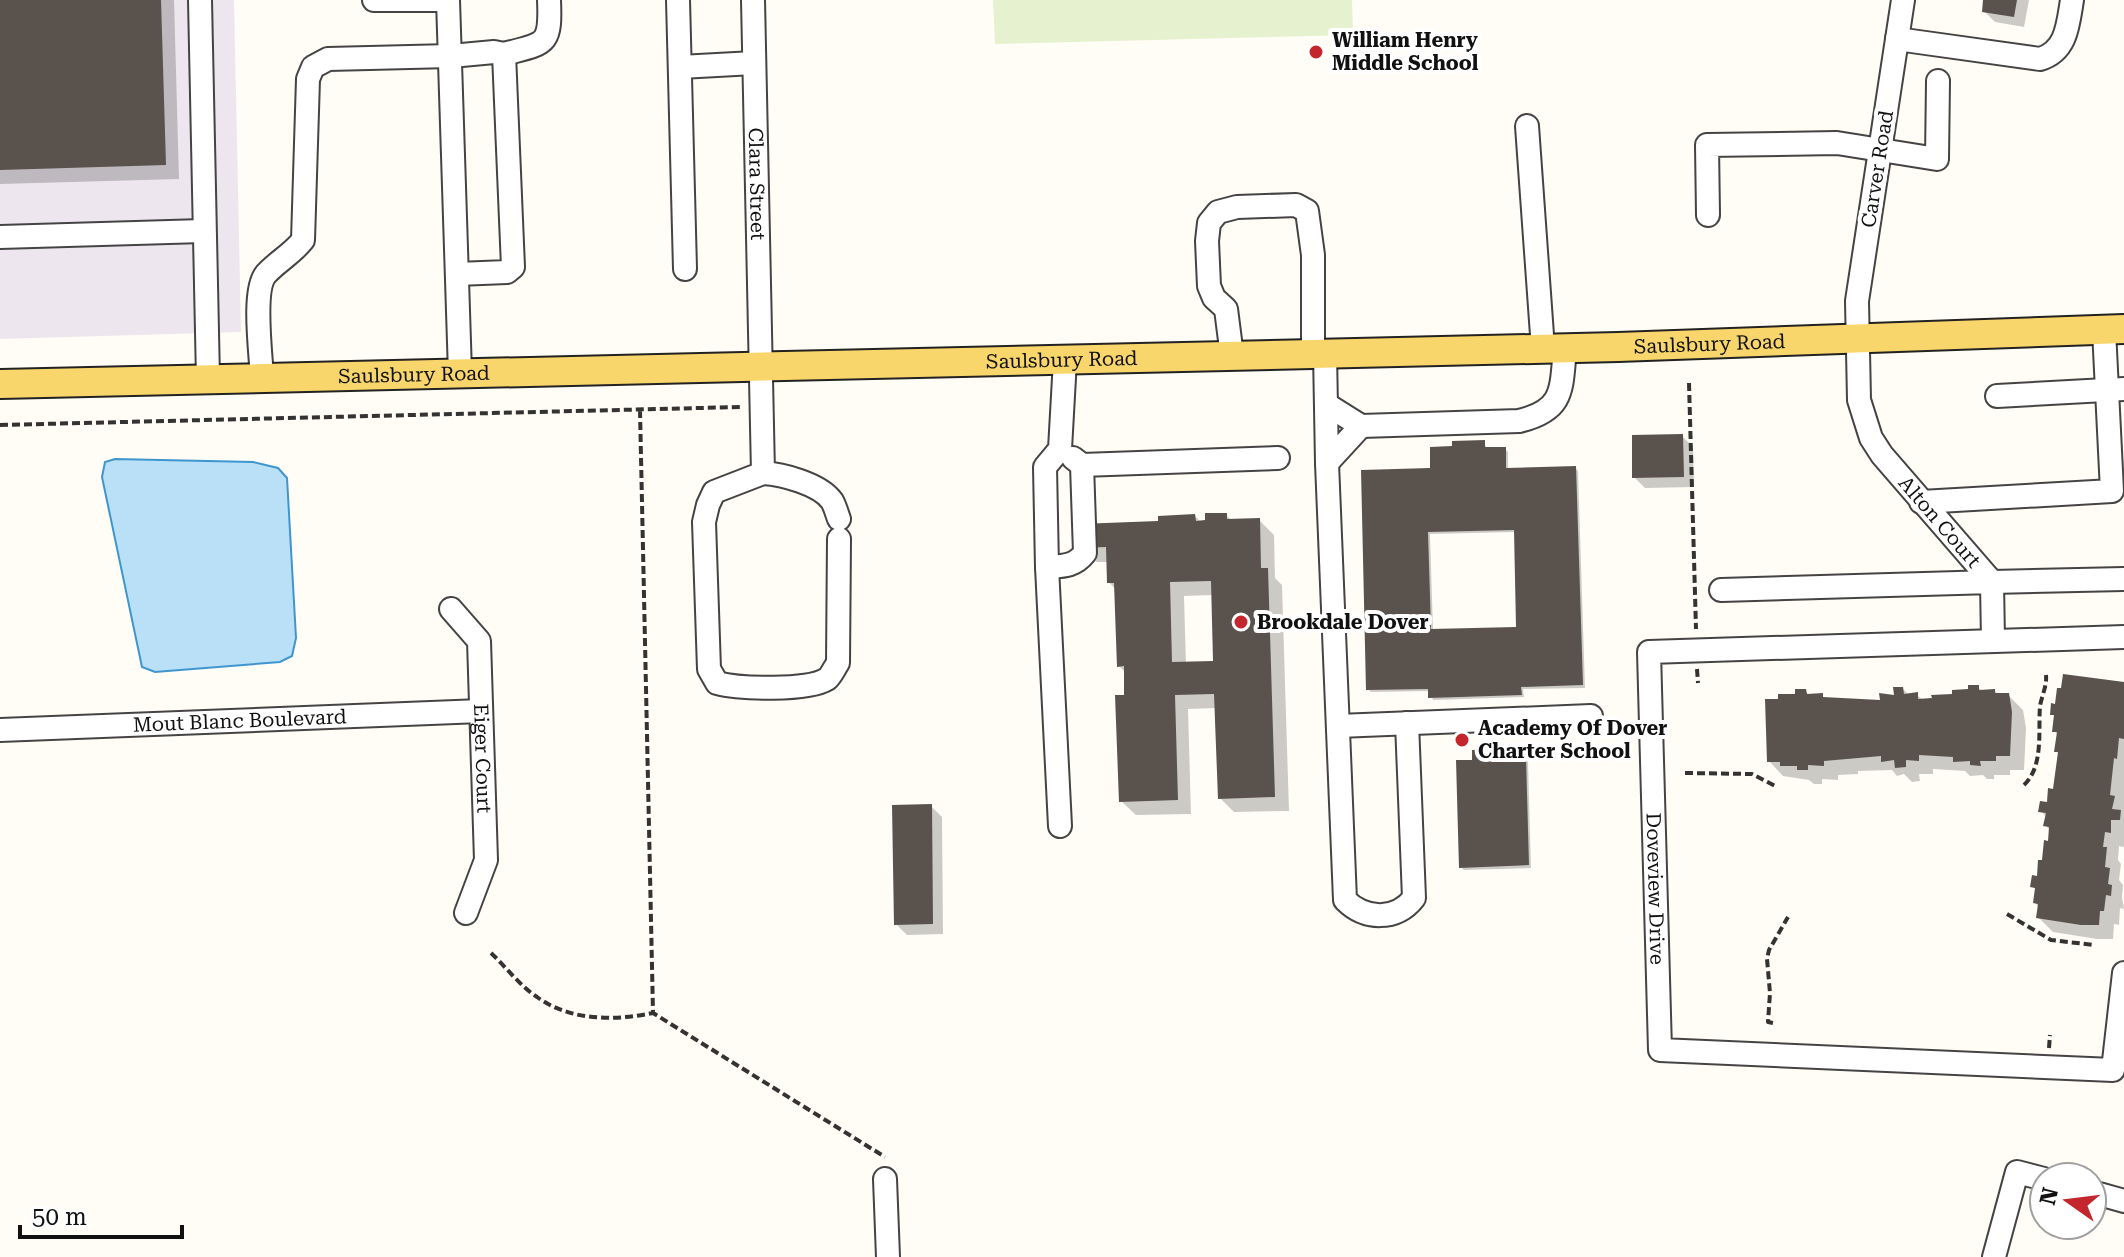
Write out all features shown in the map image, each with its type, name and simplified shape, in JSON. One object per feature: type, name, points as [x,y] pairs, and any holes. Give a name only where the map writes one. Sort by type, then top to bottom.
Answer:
[{"type":"main road","name":"Saulsbury Road","points":[[0,384],[1554,348],[2114,330]]},
{"type":"street","points":[[200,0],[208,379]]},
{"type":"street","points":[[374,0],[440,0]]},
{"type":"street","points":[[448,0],[460,373]]},
{"type":"street","points":[[262,378],[258,298],[264,275],[303,240],[308,79],[313,67],[328,59],[504,54],[536,46],[545,40],[550,28],[549,0]]},
{"type":"street","points":[[678,0],[685,269]]},
{"type":"street","name":"Clara Street","points":[[753,0],[763,473]]},
{"type":"street","name":"Carver Road","points":[[1856,339],[1857,301],[1903,0]]},
{"type":"street","points":[[1897,39],[2040,59],[2052,55],[2060,47],[2072,0]]},
{"type":"street","points":[[457,274],[507,272],[513,267],[504,54]]},
{"type":"street","points":[[680,67],[754,63]]},
{"type":"street","points":[[1708,215],[1707,145],[1837,143],[1937,159],[1938,81]]},
{"type":"street","points":[[1326,404],[1361,426],[1519,421],[1534,418],[1560,397],[1527,126]]},
{"type":"street","points":[[1232,356],[1226,309],[1214,298],[1209,286],[1209,223],[1218,212],[1237,207],[1296,205],[1307,211],[1326,404],[1345,900],[1356,911],[1373,915],[1405,910],[1414,898],[1407,723]]},
{"type":"street","points":[[0,237],[203,231]]},
{"type":"street","points":[[1921,502],[2112,491],[2114,330]]},
{"type":"street","name":"Alton Court","points":[[1856,339],[1856,379],[1864,421],[1882,455],[1992,582],[2124,579]]},
{"type":"street","points":[[1060,826],[1052,566],[1045,467],[1061,450],[1065,360]]},
{"type":"street","points":[[1997,396],[2115,390]]},
{"type":"street","points":[[1327,463],[1361,426]]},
{"type":"street","points":[[1061,450],[1082,465],[1278,458]]},
{"type":"street","points":[[1052,566],[1070,565],[1079,561],[1085,553],[1082,465]]},
{"type":"street","points":[[763,473],[785,474],[831,499],[839,529],[838,663],[828,678],[805,685],[731,687],[717,683],[709,669],[704,522],[714,492],[763,473]]},
{"type":"street","points":[[1721,590],[1992,582],[1993,641]]},
{"type":"street","name":"Eiger Court","points":[[451,609],[479,641],[486,860],[466,913]]},
{"type":"street","name":"Doveview Drive","points":[[2124,637],[1649,652],[1660,1050],[2113,1070],[2124,973]]},
{"type":"street","name":"Mout Blanc Boulevard","points":[[0,730],[481,711]]},
{"type":"street","points":[[1338,726],[1591,716]]},
{"type":"street","points":[[888,1257],[889,1171]]},
{"type":"street","points":[[1994,1257],[2017,1172],[2028,1175]]},
{"type":"path","points":[[1689,383],[1696,616]]},
{"type":"path","points":[[0,425],[743,407]]},
{"type":"path","points":[[640,410],[653,1013]]},
{"type":"path","points":[[2024,785],[2031,779],[2037,761],[2046,675]]},
{"type":"path","points":[[1685,773],[1752,774],[1777,787]]},
{"type":"path","points":[[2007,914],[2051,940],[2094,945]]},
{"type":"path","points":[[1773,1023],[1768,1022],[1770,993],[1767,959],[1774,939],[1788,917]]},
{"type":"path","points":[[491,953],[535,996],[558,1010],[588,1018],[634,1017],[653,1013],[889,1171]]},
{"type":"shaded area","points":[[0,0],[234,0],[241,332],[0,339]]},
{"type":"green space","points":[[993,0],[1352,0],[1353,35],[995,44]]},
{"type":"water","points":[[115,459],[253,462],[278,468],[287,478],[296,638],[292,656],[280,662],[155,672],[142,667],[102,477],[105,462]]},
{"type":"building","points":[[0,0],[161,0],[166,165],[0,170]]},
{"type":"building","points":[[1983,0],[2017,0],[2014,17],[1982,12]]},
{"type":"building","points":[[1683,434],[1684,477],[1632,478],[1632,435]]},
{"type":"building","points":[[1485,440],[1485,447],[1506,447],[1506,468],[1576,466],[1583,685],[1521,687],[1522,695],[1428,698],[1428,689],[1366,690],[1361,470],[1430,468],[1430,447],[1452,446],[1452,441]],"holes":[[[1514,530],[1516,627],[1431,629],[1428,532]]]},
{"type":"building","name":"Brookdale Dover","points":[[1205,513],[1227,513],[1227,519],[1260,518],[1261,568],[1268,568],[1275,797],[1218,799],[1214,694],[1175,695],[1178,800],[1119,802],[1115,695],[1124,695],[1124,666],[1117,667],[1114,583],[1107,583],[1106,547],[1080,548],[1079,524],[1158,521],[1158,516],[1195,514],[1196,521],[1205,520]],"holes":[[[1211,581],[1213,661],[1172,662],[1170,582]]]},
{"type":"building","points":[[2063,674],[2124,682],[2124,739],[2119,738],[2117,759],[2114,758],[2110,795],[2115,796],[2112,809],[2121,810],[2120,820],[2111,820],[2111,833],[2105,832],[2105,867],[2110,868],[2108,884],[2112,885],[2111,896],[2106,895],[2104,911],[2100,911],[2099,925],[2036,918],[2038,904],[2033,903],[2035,888],[2030,887],[2032,875],[2037,876],[2038,860],[2042,860],[2044,840],[2048,841],[2049,827],[2043,826],[2046,813],[2038,812],[2040,801],[2047,802],[2048,788],[2053,789],[2058,752],[2054,752],[2057,732],[2052,732],[2054,715],[2050,715],[2051,703],[2055,704]]},
{"type":"building","points":[[1968,685],[1979,685],[1979,690],[1995,689],[1995,693],[2009,693],[2012,712],[2010,756],[1996,756],[1996,761],[1980,761],[1981,766],[1970,765],[1970,761],[1953,762],[1953,757],[1919,755],[1919,761],[1906,760],[1906,767],[1895,768],[1894,760],[1881,762],[1881,756],[1824,761],[1824,766],[1808,765],[1808,770],[1797,770],[1797,766],[1780,766],[1780,762],[1767,762],[1765,699],[1778,699],[1778,694],[1795,694],[1795,689],[1806,689],[1807,694],[1823,693],[1823,697],[1880,700],[1879,693],[1894,695],[1893,687],[1903,687],[1904,694],[1918,692],[1918,699],[1952,694],[1952,690],[1968,689]]},
{"type":"building","points":[[1499,749],[1499,758],[1526,757],[1529,865],[1459,868],[1456,760],[1472,760],[1472,750]]},
{"type":"building","points":[[932,804],[933,924],[894,925],[892,805]]},
{"type":"place","name":"William Henry Middle School","points":[[1316,52]]},
{"type":"place","name":"Brookdale Dover","points":[[1241,622]]},
{"type":"place","name":"Academy Of Dover Charter School","points":[[1462,740]]}]
